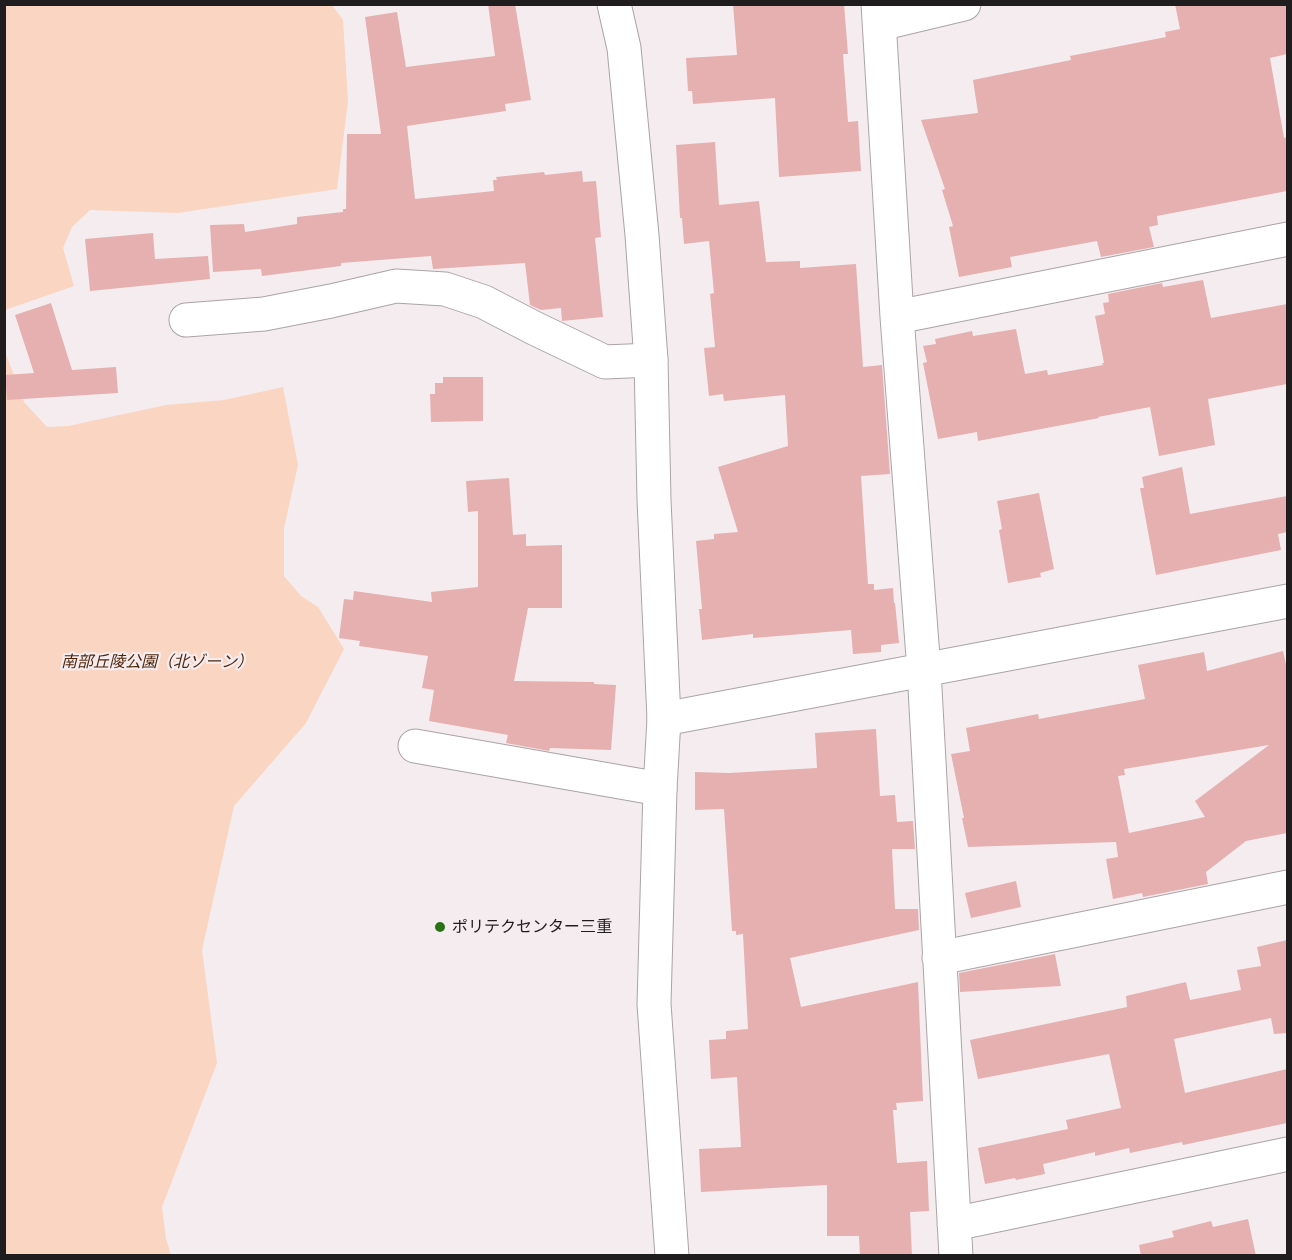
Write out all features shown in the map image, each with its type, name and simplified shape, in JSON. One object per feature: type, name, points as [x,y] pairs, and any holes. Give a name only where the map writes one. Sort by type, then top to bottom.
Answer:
[{"type":"street","points":[[614,4],[624,48],[642,235],[651,360],[654,500],[664,719],[654,1004],[672,1256]]},
{"type":"street","points":[[964,4],[879,14],[897,317],[924,670],[955,1240],[1287,1154]]},
{"type":"street","points":[[897,317],[1287,239]]},
{"type":"street","points":[[186,320],[264,314],[396,286],[444,289],[484,302],[605,362],[651,360]]},
{"type":"street","points":[[664,719],[924,670],[1285,607]]},
{"type":"street","points":[[415,746],[660,789]]},
{"type":"street","points":[[939,958],[1287,887]]},
{"type":"green space","points":[[4,5],[332,5],[343,20],[348,101],[337,189],[178,213],[90,210],[72,227],[63,248],[74,286],[5,310]]},
{"type":"green space","name":"南部丘陵公園（北ゾーン）","points":[[4,349],[24,402],[47,427],[68,426],[166,405],[224,400],[283,387],[298,465],[284,528],[284,576],[301,596],[318,607],[344,649],[306,723],[234,806],[202,950],[217,1063],[162,1207],[166,1239],[171,1255],[5,1255]]},
{"type":"building","points":[[488,4],[515,4],[531,100],[505,104],[506,111],[407,126],[415,199],[494,191],[493,180],[497,180],[496,177],[582,171],[583,182],[596,181],[601,237],[595,238],[603,317],[562,321],[561,308],[541,310],[530,305],[525,263],[433,269],[431,256],[341,263],[341,266],[262,276],[261,269],[213,272],[210,225],[244,224],[245,232],[297,224],[297,217],[343,212],[343,209],[346,209],[347,134],[381,134],[365,17],[397,12],[406,67],[495,56]]},
{"type":"building","points":[[733,4],[844,4],[848,54],[843,54],[848,122],[858,121],[861,171],[779,177],[775,98],[693,104],[692,91],[688,91],[686,58],[737,55]]},
{"type":"building","points":[[1175,4],[1287,4],[1287,54],[1270,58],[1284,138],[1287,137],[1287,191],[1157,216],[1158,225],[1149,227],[1154,247],[1101,257],[1097,241],[1010,257],[1012,267],[959,277],[949,227],[953,226],[942,190],[945,189],[921,120],[978,113],[973,80],[1071,60],[1070,56],[1166,37],[1165,32],[1180,29]]},
{"type":"building","points":[[715,142],[719,205],[759,201],[766,262],[800,261],[800,268],[856,264],[863,367],[882,365],[890,474],[861,476],[868,584],[874,584],[874,590],[893,588],[895,603],[899,643],[881,645],[881,652],[853,654],[851,630],[753,638],[753,634],[702,640],[699,609],[702,609],[696,541],[714,539],[714,534],[738,532],[718,467],[788,446],[785,395],[724,401],[723,394],[709,396],[704,348],[715,347],[710,294],[714,293],[709,241],[684,244],[682,218],[680,218],[676,145]]},
{"type":"building","points":[[153,233],[155,259],[208,256],[210,279],[90,291],[85,239]]},
{"type":"building","points":[[1203,280],[1211,318],[1287,304],[1287,384],[1208,399],[1215,445],[1159,456],[1150,407],[978,441],[977,432],[938,439],[923,363],[927,362],[923,346],[936,344],[935,339],[972,331],[973,336],[1016,329],[1025,374],[1047,370],[1048,375],[1103,365],[1095,316],[1105,314],[1103,303],[1109,302],[1108,294],[1162,283],[1163,287]]},
{"type":"building","points":[[51,303],[72,370],[116,367],[118,393],[7,400],[5,375],[34,373],[15,315]]},
{"type":"building","points":[[443,377],[483,377],[483,421],[431,422],[430,394],[435,394],[435,383],[443,383]]},
{"type":"building","points":[[1182,467],[1190,514],[1287,496],[1287,532],[1278,534],[1281,550],[1156,575],[1140,488],[1144,488],[1142,477]]},
{"type":"building","points":[[509,478],[513,535],[526,534],[526,546],[562,545],[562,608],[528,608],[514,681],[594,682],[594,684],[616,685],[611,750],[550,748],[549,751],[506,743],[508,735],[429,721],[434,690],[422,688],[428,656],[359,646],[360,641],[339,638],[344,599],[353,600],[354,591],[432,602],[431,592],[478,587],[478,511],[468,512],[466,481]]},
{"type":"building","points":[[1039,493],[1054,569],[1040,573],[1041,577],[1008,583],[999,530],[1002,529],[997,501]]},
{"type":"building","points":[[1283,651],[1287,669],[1287,833],[1246,841],[1206,872],[1208,884],[1143,897],[1142,893],[1113,899],[1106,859],[1118,857],[1116,842],[968,847],[951,754],[970,751],[966,728],[1038,714],[1039,719],[1145,699],[1138,665],[1204,652],[1207,671]],"holes":[[[1269,745],[1195,801],[1205,817],[1129,833],[1118,776],[1125,775],[1124,769]]]},
{"type":"building","points":[[876,729],[880,796],[895,795],[897,822],[913,821],[915,849],[892,849],[895,909],[918,909],[919,930],[790,958],[801,1007],[918,982],[923,1101],[896,1103],[897,1110],[893,1110],[897,1163],[927,1161],[929,1211],[910,1212],[912,1256],[860,1256],[859,1236],[827,1236],[827,1185],[701,1192],[699,1149],[741,1147],[737,1077],[711,1079],[709,1040],[726,1039],[726,1031],[748,1029],[743,934],[736,935],[736,931],[732,931],[724,809],[695,810],[695,772],[729,773],[817,768],[815,733]]},
{"type":"building","points":[[1016,881],[1021,907],[971,918],[965,893]]},
{"type":"building","points":[[1287,940],[1287,1033],[1274,1034],[1271,1018],[1174,1039],[1185,1093],[1287,1069],[1287,1123],[1183,1145],[1182,1142],[1130,1153],[1129,1148],[1095,1156],[1095,1152],[1043,1164],[1045,1174],[985,1184],[978,1148],[1068,1129],[1066,1120],[1121,1108],[1109,1054],[978,1079],[970,1040],[1127,1007],[1126,996],[1186,982],[1190,1000],[1241,990],[1237,970],[1261,966],[1257,947]]},
{"type":"building","points":[[1055,954],[1061,986],[960,992],[959,973]]},
{"type":"building","points":[[1248,1219],[1256,1256],[1141,1256],[1139,1245],[1174,1237],[1172,1231],[1211,1221],[1213,1227]]},
{"type":"place","name":"ポリテクセンター三重","points":[[440,927]]}]
